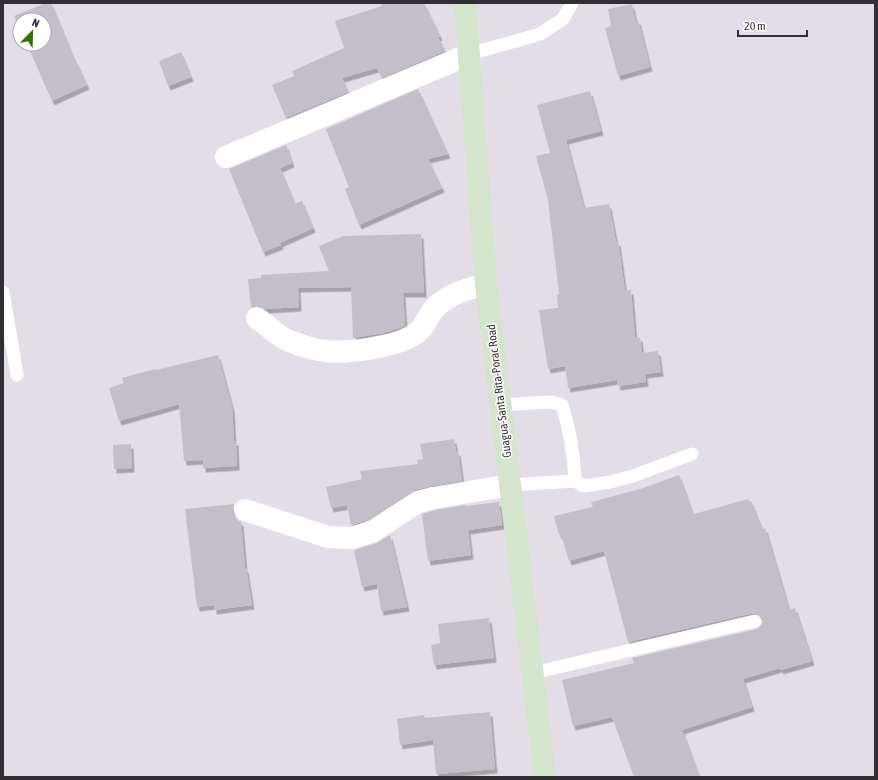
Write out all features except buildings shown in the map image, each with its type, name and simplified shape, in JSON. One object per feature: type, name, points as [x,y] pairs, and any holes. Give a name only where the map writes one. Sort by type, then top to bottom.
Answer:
[{"type":"main road","name":"Guagua-Santa Rita-Porac Road","points":[[465,3],[486,284],[546,777]]},
{"type":"street","points":[[226,157],[470,54]]},
{"type":"street","points":[[257,318],[286,339],[320,350],[347,351],[373,348],[396,344],[419,331],[434,308],[446,299],[459,292],[486,284]]},
{"type":"street","points":[[245,510],[328,537],[352,538],[373,531],[418,502],[433,498],[510,485]]},
{"type":"lane","points":[[470,54],[540,34],[563,19],[572,3]]},
{"type":"lane","points":[[3,292],[17,375]]},
{"type":"lane","points":[[501,405],[552,402],[562,405],[575,480]]},
{"type":"lane","points":[[510,485],[575,480],[584,486],[610,482],[633,476],[692,454]]},
{"type":"lane","points":[[533,673],[755,621]]}]
